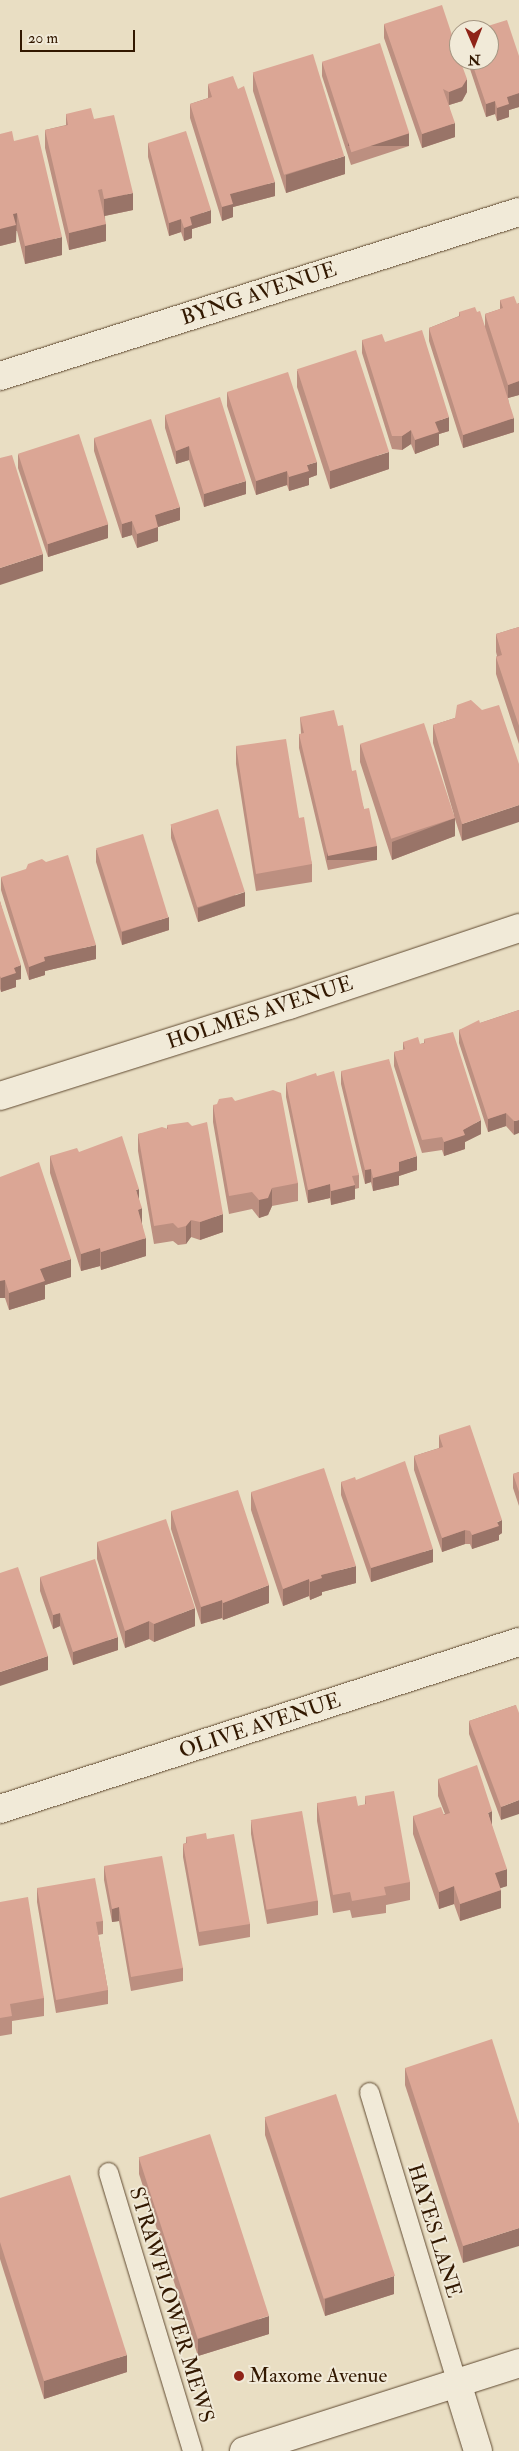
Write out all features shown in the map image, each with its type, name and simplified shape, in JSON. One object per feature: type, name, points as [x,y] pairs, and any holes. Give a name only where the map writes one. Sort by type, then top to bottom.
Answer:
[{"type":"street","name":"BYNG AVENUE","points":[[0,376],[519,212]]},
{"type":"street","name":"HOLMES AVENUE","points":[[0,1096],[290,1005],[519,928]]},
{"type":"street","name":"OLIVE AVENUE","points":[[0,1809],[519,1642]]},
{"type":"street","points":[[244,2451],[519,2362]]},
{"type":"street","points":[[457,2382],[478,2451]]},
{"type":"lane","name":"HAYES LANE","points":[[369,2092],[457,2382]]},
{"type":"lane","name":"STRAWFLOWER MEWS","points":[[108,2172],[192,2451]]},
{"type":"building","points":[[442,5],[449,26],[449,70],[464,70],[467,79],[462,87],[449,92],[443,89],[455,123],[422,134],[384,24]]},
{"type":"building","points":[[507,20],[519,56],[519,93],[507,97],[509,104],[497,108],[495,101],[486,104],[474,70],[499,70],[499,22]]},
{"type":"building","points":[[380,43],[409,133],[351,152],[322,62]]},
{"type":"building","points":[[313,54],[344,156],[284,175],[253,72]]},
{"type":"building","points":[[233,76],[238,89],[244,86],[275,182],[230,194],[233,204],[222,207],[190,104],[212,97],[208,84]]},
{"type":"building","points":[[91,108],[94,119],[114,115],[133,193],[104,199],[102,189],[98,190],[106,224],[69,233],[45,130],[68,125],[66,114]]},
{"type":"building","points":[[12,131],[14,141],[38,135],[62,237],[25,246],[17,213],[13,214],[16,225],[0,229],[0,134]]},
{"type":"building","points":[[186,131],[211,210],[190,217],[192,225],[184,228],[181,219],[169,223],[148,143]]},
{"type":"building","points":[[514,296],[517,304],[519,303],[519,381],[508,385],[485,314],[503,308],[500,300]]},
{"type":"building","points":[[475,307],[477,312],[480,311],[514,418],[463,435],[429,328],[460,316],[459,312]]},
{"type":"building","points":[[422,330],[449,417],[435,422],[439,432],[415,440],[411,430],[402,436],[392,436],[362,340],[382,334],[385,342]]},
{"type":"building","points":[[356,350],[389,452],[330,471],[297,369]]},
{"type":"building","points":[[288,372],[317,462],[307,465],[309,471],[289,477],[287,471],[256,481],[227,392]]},
{"type":"building","points":[[220,397],[246,481],[204,494],[189,446],[176,451],[165,415]]},
{"type":"building","points":[[151,419],[180,507],[155,515],[158,527],[137,534],[132,521],[122,524],[94,438]]},
{"type":"building","points":[[79,434],[108,524],[47,544],[18,454]]},
{"type":"building","points":[[12,455],[43,554],[0,568],[0,458]]},
{"type":"building","points":[[519,627],[519,726],[496,657],[502,655],[496,634]]},
{"type":"building","points":[[471,700],[482,710],[499,705],[519,764],[519,805],[462,824],[433,725],[455,718],[457,705]]},
{"type":"building","points":[[334,710],[338,726],[343,725],[352,771],[356,770],[364,809],[369,808],[377,846],[328,856],[299,734],[304,733],[300,717]]},
{"type":"building","points":[[424,723],[455,818],[391,839],[360,744]]},
{"type":"building","points":[[286,739],[299,818],[304,817],[312,864],[256,874],[236,746]]},
{"type":"building","points":[[218,809],[245,892],[197,907],[170,824]]},
{"type":"building","points":[[143,834],[168,917],[122,932],[96,848]]},
{"type":"building","points":[[68,855],[96,945],[44,957],[45,961],[29,967],[1,877],[26,869],[28,864],[42,859],[46,862]]},
{"type":"building","points":[[0,901],[21,965],[14,968],[16,973],[1,978],[0,976]]},
{"type":"building","points":[[519,1010],[519,1120],[514,1121],[506,1113],[488,1119],[459,1030],[479,1020],[480,1023]]},
{"type":"building","points":[[453,1032],[481,1120],[463,1130],[465,1135],[444,1142],[442,1137],[422,1140],[394,1052],[405,1049],[403,1042],[418,1037],[420,1044],[425,1043],[424,1039]]},
{"type":"building","points":[[389,1059],[417,1156],[399,1162],[399,1171],[373,1178],[371,1169],[365,1170],[341,1071]]},
{"type":"building","points":[[334,1071],[359,1175],[352,1176],[355,1185],[331,1191],[330,1184],[308,1190],[286,1083],[316,1073],[317,1076]]},
{"type":"building","points":[[273,1090],[281,1093],[298,1183],[272,1188],[268,1198],[259,1200],[252,1192],[229,1196],[213,1105],[217,1104],[219,1099],[232,1097],[235,1101]]},
{"type":"building","points":[[188,1122],[192,1126],[207,1122],[223,1214],[200,1222],[191,1220],[186,1226],[178,1228],[173,1223],[154,1226],[138,1134],[162,1127],[168,1129],[167,1125]]},
{"type":"building","points":[[122,1136],[139,1189],[136,1190],[142,1208],[138,1210],[146,1238],[101,1252],[100,1248],[81,1254],[50,1156],[77,1148],[79,1152]]},
{"type":"building","points":[[39,1162],[71,1259],[40,1269],[45,1281],[9,1293],[5,1280],[0,1281],[0,1177]]},
{"type":"building","points":[[470,1425],[502,1520],[497,1522],[499,1526],[472,1535],[470,1531],[465,1530],[442,1538],[414,1456],[443,1447],[439,1435]]},
{"type":"building","points":[[405,1461],[433,1549],[371,1568],[341,1482],[355,1477],[356,1480]]},
{"type":"building","points":[[324,1468],[356,1566],[321,1575],[322,1578],[310,1582],[309,1579],[283,1589],[251,1492]]},
{"type":"building","points":[[519,1472],[519,1492],[513,1474]]},
{"type":"building","points":[[238,1490],[269,1585],[223,1603],[222,1600],[201,1607],[171,1511]]},
{"type":"building","points":[[166,1519],[195,1608],[154,1624],[149,1621],[125,1631],[97,1542]]},
{"type":"building","points":[[95,1559],[118,1637],[73,1652],[60,1613],[53,1615],[40,1577]]},
{"type":"building","points":[[18,1567],[48,1656],[0,1672],[0,1573]]},
{"type":"building","points":[[516,1705],[519,1713],[519,1800],[501,1807],[469,1721]]},
{"type":"building","points":[[477,1765],[492,1811],[488,1813],[507,1869],[495,1873],[501,1890],[460,1904],[454,1886],[439,1892],[413,1816],[441,1807],[444,1815],[450,1813],[438,1779]]},
{"type":"building","points":[[394,1791],[410,1882],[384,1887],[386,1895],[352,1901],[350,1892],[333,1895],[317,1803],[356,1796],[358,1806],[366,1804],[365,1796]]},
{"type":"building","points":[[302,1811],[318,1901],[267,1910],[251,1820]]},
{"type":"building","points":[[206,1833],[207,1839],[234,1834],[250,1924],[199,1932],[183,1844],[187,1843],[186,1837]]},
{"type":"building","points":[[162,1856],[183,1968],[131,1977],[119,1907],[112,1909],[104,1866]]},
{"type":"building","points":[[95,1878],[103,1921],[96,1922],[108,1990],[56,2000],[37,1888]]},
{"type":"building","points":[[28,1897],[44,1998],[10,2004],[12,2016],[0,2018],[0,1902]]},
{"type":"building","points":[[492,2039],[519,2124],[519,2228],[463,2246],[405,2068]]},
{"type":"building","points":[[336,2094],[395,2276],[324,2299],[265,2117]]},
{"type":"building","points":[[210,2134],[269,2316],[198,2339],[139,2157]]},
{"type":"building","points":[[70,2175],[127,2355],[44,2381],[0,2242],[0,2198]]},
{"type":"place","name":"Maxome Avenue","points":[[239,2376]]}]
